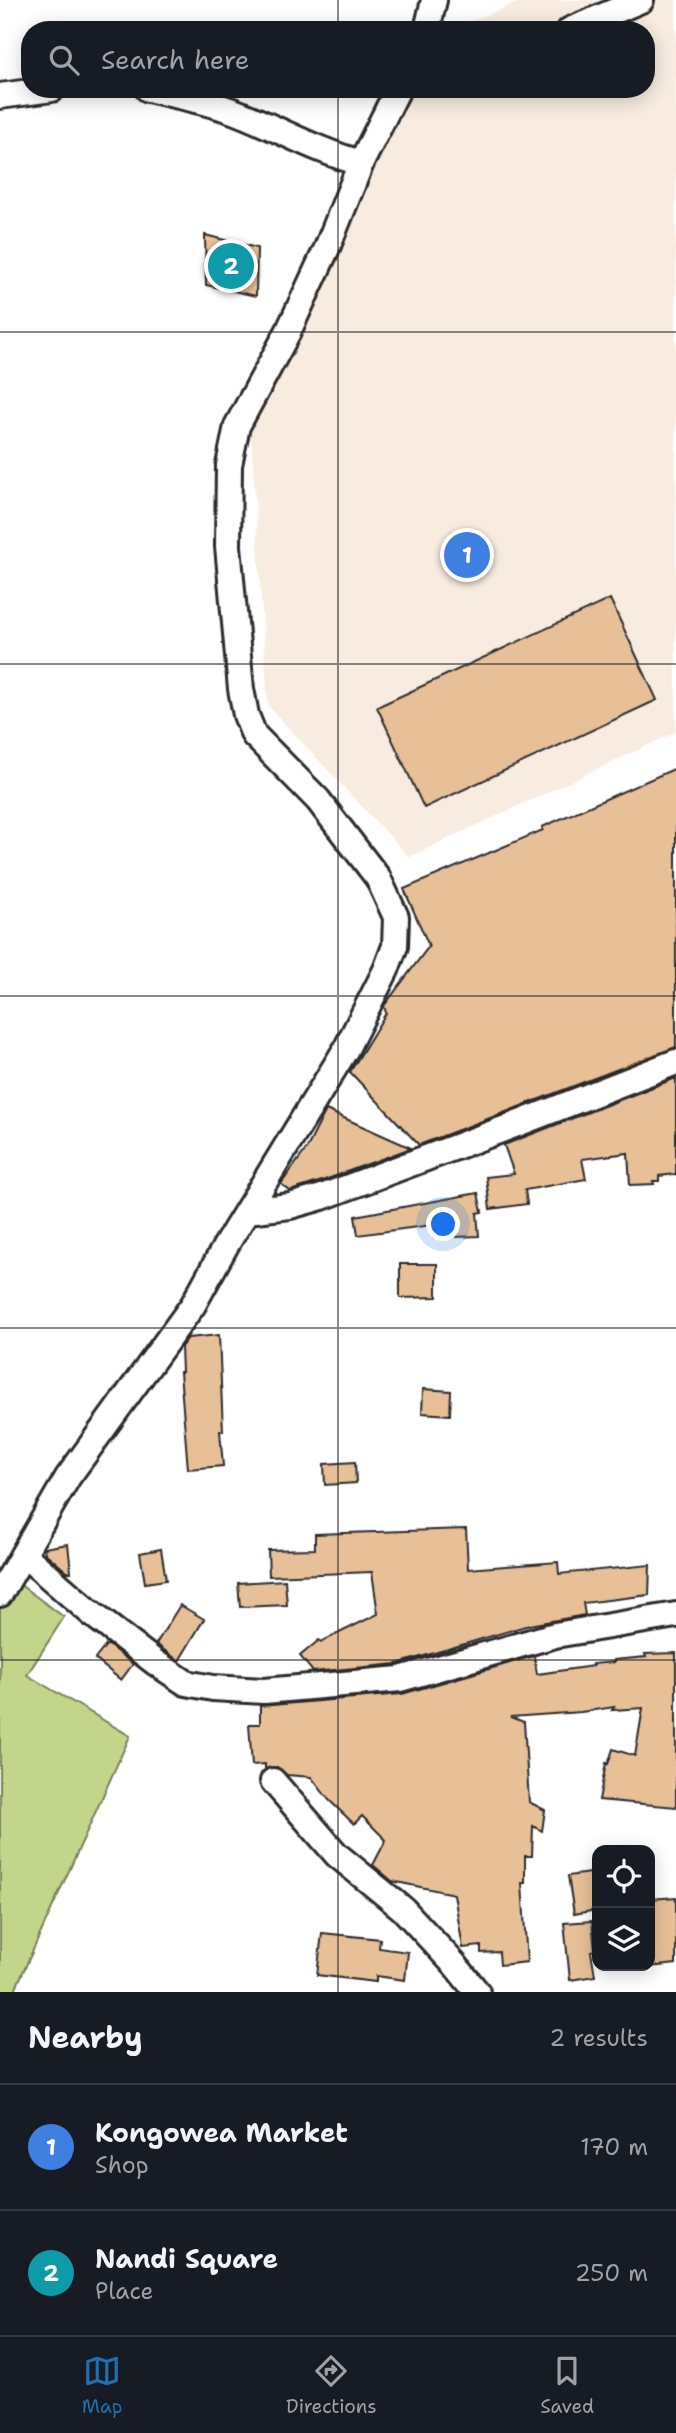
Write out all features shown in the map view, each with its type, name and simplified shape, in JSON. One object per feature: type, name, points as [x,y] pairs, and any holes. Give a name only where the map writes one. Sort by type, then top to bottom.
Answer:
[{"type":"street","points":[[429,21],[434,0]]},
{"type":"street","points":[[591,21],[640,0]]},
{"type":"street","points":[[0,96],[21,93]]},
{"type":"street","points":[[187,98],[235,112],[323,150],[361,163]]},
{"type":"street","points":[[0,1594],[68,1477],[193,1305],[346,1049],[386,970],[395,946],[396,918],[378,878],[318,800],[254,736],[246,715],[241,689],[228,546],[229,465],[237,426],[288,332],[327,248],[361,163],[394,98]]},
{"type":"street","points":[[247,1211],[290,1206],[322,1197],[517,1125],[676,1062]]},
{"type":"street","points":[[23,1554],[90,1613],[156,1663],[186,1683],[213,1688],[264,1691],[400,1679],[555,1635],[676,1615]]},
{"type":"street","points":[[273,1781],[337,1855],[402,1909],[477,1992]]},
{"type":"shaded area","points":[[524,0],[676,0],[676,732],[409,857],[268,706],[249,404],[400,98],[655,98],[655,21],[472,21]]},
{"type":"green space","points":[[0,1570],[64,1617],[27,1675],[130,1736],[14,1992],[0,1992]]},
{"type":"building","points":[[205,235],[257,248],[256,296],[206,285]]},
{"type":"building","points":[[610,599],[657,700],[424,808],[377,707]]},
{"type":"building","points":[[676,768],[676,1047],[419,1145],[350,1072],[386,1013],[384,1006],[429,946],[404,889],[543,830],[542,827]]},
{"type":"building","points":[[676,1078],[676,1174],[659,1176],[659,1181],[653,1181],[654,1184],[630,1185],[628,1153],[582,1159],[586,1179],[525,1190],[527,1204],[490,1209],[486,1177],[514,1174],[504,1145]]},
{"type":"building","points":[[326,1110],[411,1148],[290,1191],[281,1184],[307,1148]]},
{"type":"building","points":[[478,1193],[482,1212],[477,1213],[479,1236],[456,1237],[455,1222],[358,1235],[355,1216]]},
{"type":"building","points":[[400,1264],[437,1264],[437,1297],[400,1298]]},
{"type":"building","points":[[219,1335],[223,1466],[188,1469],[180,1372],[181,1347],[188,1338]]},
{"type":"building","points":[[423,1389],[451,1391],[450,1415],[422,1413]]},
{"type":"building","points":[[355,1462],[356,1483],[325,1485],[324,1464]]},
{"type":"building","points":[[466,1529],[468,1569],[558,1562],[559,1574],[650,1565],[649,1595],[583,1603],[585,1615],[529,1625],[397,1664],[313,1672],[300,1656],[319,1640],[321,1642],[378,1614],[372,1572],[269,1576],[268,1550],[315,1549],[315,1534]]},
{"type":"building","points":[[68,1544],[71,1572],[67,1572],[45,1553],[44,1548]]},
{"type":"building","points":[[161,1549],[166,1580],[145,1583],[140,1553]]},
{"type":"building","points":[[285,1580],[287,1605],[240,1607],[238,1583]]},
{"type":"building","points":[[180,1605],[204,1619],[179,1661],[156,1644]]},
{"type":"building","points":[[107,1644],[133,1664],[121,1680],[95,1659]]},
{"type":"building","points":[[676,1653],[676,1807],[599,1800],[606,1763],[608,1764],[613,1749],[635,1756],[643,1708],[612,1710],[614,1707],[510,1717],[524,1722],[529,1802],[545,1810],[542,1831],[533,1826],[532,1856],[525,1856],[525,1883],[522,1883],[527,1962],[500,1965],[499,1952],[481,1953],[481,1946],[463,1948],[454,1894],[392,1881],[373,1865],[386,1840],[362,1816],[354,1824],[329,1800],[311,1777],[287,1775],[277,1767],[265,1769],[265,1764],[252,1765],[249,1724],[260,1724],[260,1706],[402,1694],[534,1656],[537,1674],[646,1657],[645,1654]]},
{"type":"building","points":[[592,1873],[592,1911],[574,1914],[568,1876]]},
{"type":"building","points":[[676,1897],[676,1964],[655,1966],[655,1899]]},
{"type":"building","points":[[592,1921],[592,1971],[595,1976],[570,1980],[564,1923]]},
{"type":"building","points":[[322,1933],[380,1939],[379,1948],[408,1952],[405,1980],[376,1976],[376,1982],[317,1975]]},
{"type":"place","name":"Nandi Square","points":[[231,266]]},
{"type":"place","name":"Kongowea Market","points":[[467,555]]}]
